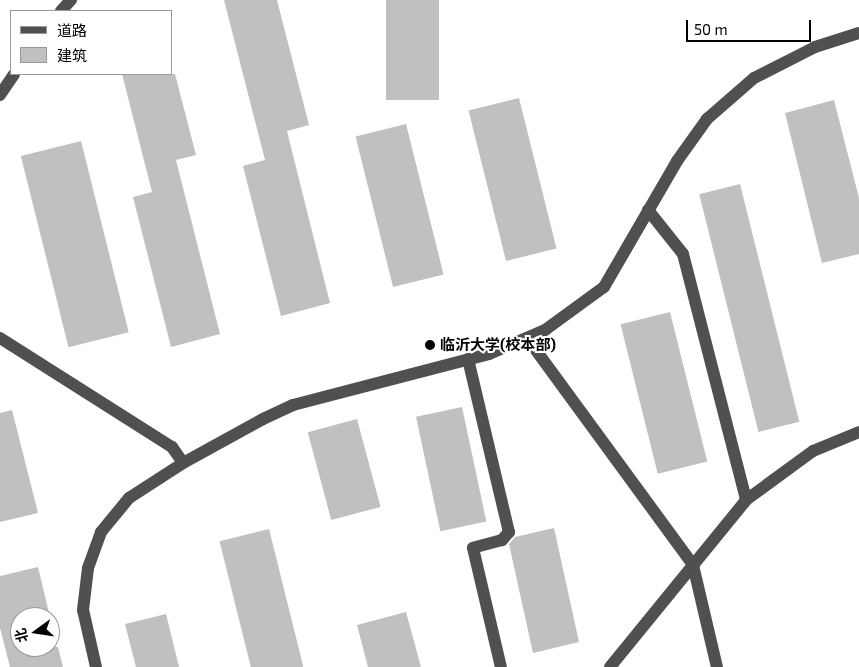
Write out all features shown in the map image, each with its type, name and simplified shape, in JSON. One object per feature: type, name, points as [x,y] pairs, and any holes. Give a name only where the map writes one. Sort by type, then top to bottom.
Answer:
[{"type":"street","points":[[62,10],[71,0]]},
{"type":"street","points":[[96,667],[83,610],[88,568],[101,532],[129,498],[183,463],[263,419],[293,405],[489,354],[545,330],[604,287],[677,161],[707,119],[754,78],[815,47],[859,33]]},
{"type":"street","points":[[0,95],[13,75]]},
{"type":"street","points":[[648,210],[683,254],[746,500]]},
{"type":"street","points":[[0,338],[172,447],[183,463]]},
{"type":"street","points":[[526,338],[693,565],[717,667]]},
{"type":"street","points":[[468,360],[509,532],[502,540],[473,548],[501,667]]},
{"type":"street","points":[[610,667],[746,500],[813,451],[859,432]]},
{"type":"building","points":[[224,0],[277,0],[309,125],[287,131],[330,303],[281,316],[243,166],[265,160]]},
{"type":"building","points":[[386,0],[439,0],[439,100],[386,100]]},
{"type":"building","points":[[175,74],[196,155],[176,160],[220,334],[171,347],[133,197],[152,192],[122,75]]},
{"type":"building","points":[[519,98],[556,248],[506,261],[469,111]]},
{"type":"building","points":[[834,100],[859,198],[859,254],[822,263],[785,113]]},
{"type":"building","points":[[406,124],[443,274],[393,287],[356,137]]},
{"type":"building","points":[[81,141],[129,332],[69,347],[21,156]]},
{"type":"building","points":[[740,184],[799,422],[759,432],[699,194]]},
{"type":"building","points":[[670,312],[707,461],[658,474],[621,324]]},
{"type":"building","points":[[462,407],[486,521],[440,531],[416,417]]},
{"type":"building","points":[[12,410],[38,513],[0,522],[0,413]]},
{"type":"building","points":[[357,419],[381,507],[331,520],[308,432]]},
{"type":"building","points":[[554,528],[579,642],[533,653],[509,544],[515,537]]},
{"type":"building","points":[[269,529],[303,667],[251,667],[220,541]]},
{"type":"building","points":[[38,567],[48,607],[10,607],[10,657],[60,657],[60,655],[63,667],[10,667],[0,628],[0,576]]},
{"type":"building","points":[[406,612],[421,667],[368,667],[357,625]]},
{"type":"building","points":[[166,614],[179,667],[136,667],[125,624]]},
{"type":"place","name":"临沂大学(校本部)","points":[[430,345]]}]
